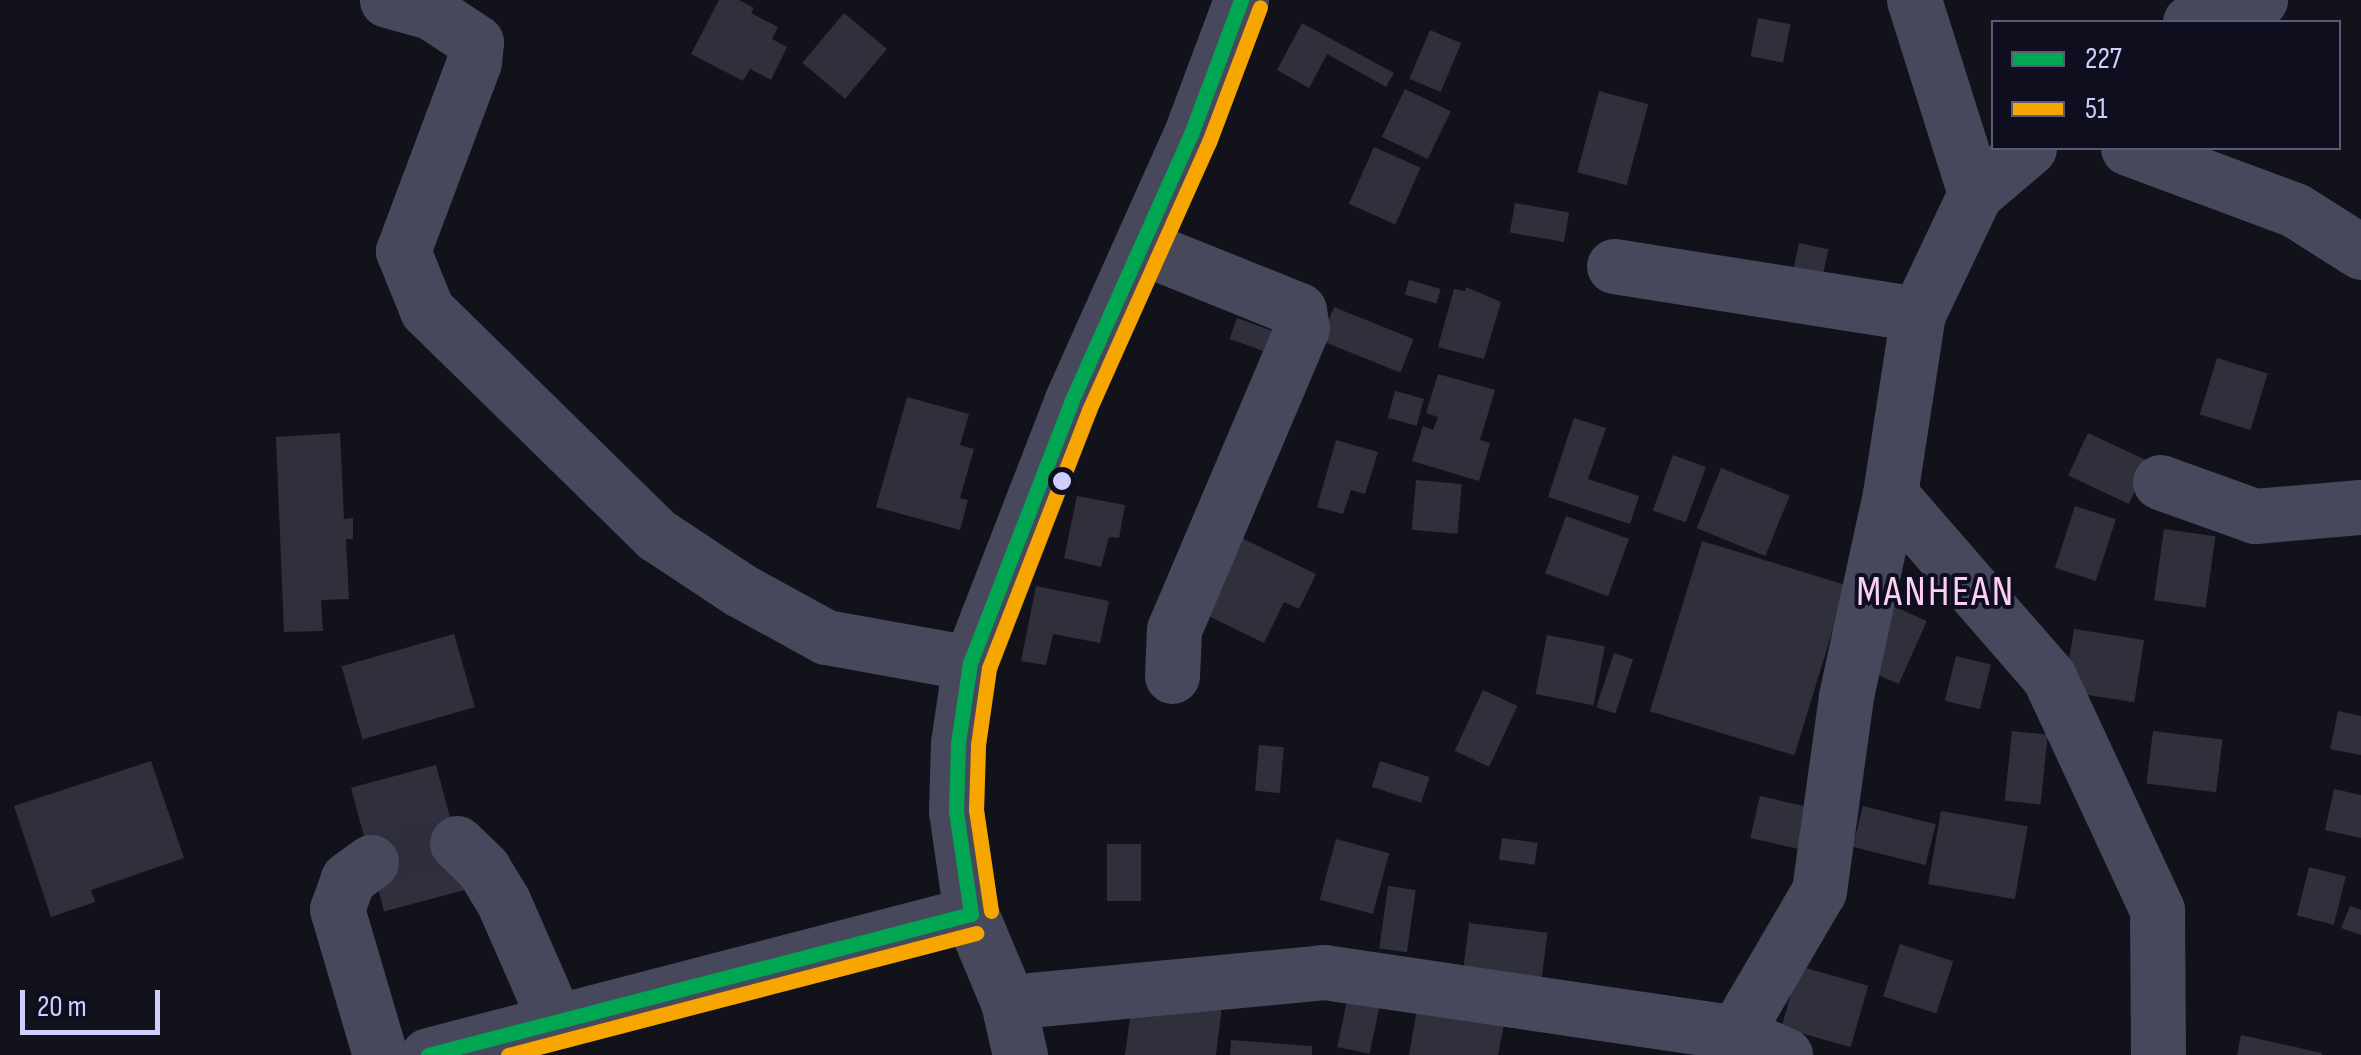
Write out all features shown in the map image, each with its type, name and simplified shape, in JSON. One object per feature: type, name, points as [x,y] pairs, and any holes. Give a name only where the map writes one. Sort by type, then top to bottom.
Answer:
[{"type":"street","points":[[387,0],[431,12],[476,42],[474,62],[403,251],[428,310],[657,536],[740,590],[826,636],[970,663]]},
{"type":"street","points":[[1020,1055],[1008,1002],[971,914],[956,811],[958,744],[970,663],[1071,402],[1142,248],[1242,0]]},
{"type":"street","points":[[1914,0],[1976,194]]},
{"type":"street","points":[[2194,20],[2219,9],[2260,0]]},
{"type":"street","points":[[1729,1044],[1819,891],[1846,696],[1890,494],[1918,314],[1976,194],[2027,150]]},
{"type":"street","points":[[2133,150],[2295,210],[2361,252]]},
{"type":"street","points":[[1142,248],[1299,310],[1302,328],[1174,628],[1172,676]]},
{"type":"street","points":[[1614,266],[1918,314]]},
{"type":"street","points":[[2160,482],[2255,516],[2361,507]]},
{"type":"street","points":[[1890,494],[2049,677],[2157,910],[2158,1055]]},
{"type":"street","points":[[457,843],[482,868],[503,901],[555,1020]]},
{"type":"street","points":[[371,862],[348,879],[337,908],[380,1055]]},
{"type":"street","points":[[428,1055],[971,914]]},
{"type":"street","points":[[1008,1002],[1324,972],[1785,1055]]},
{"type":"building","points":[[719,0],[739,0],[754,8],[751,13],[778,27],[772,39],[787,47],[771,80],[750,69],[743,81],[691,54]]},
{"type":"building","points":[[844,13],[887,49],[845,99],[802,63]]},
{"type":"building","points":[[1758,18],[1790,24],[1783,63],[1751,56]]},
{"type":"building","points":[[1302,23],[1394,73],[1386,87],[1327,54],[1309,88],[1277,70]]},
{"type":"building","points":[[1430,30],[1461,43],[1441,92],[1409,79]]},
{"type":"building","points":[[1405,89],[1451,111],[1428,159],[1382,137]]},
{"type":"building","points":[[1599,91],[1648,104],[1627,185],[1577,172]]},
{"type":"building","points":[[1374,147],[1421,168],[1395,224],[1349,204]]},
{"type":"building","points":[[1515,203],[1569,213],[1564,242],[1510,233]]},
{"type":"building","points":[[1799,243],[1828,249],[1819,294],[1789,288]]},
{"type":"building","points":[[1409,280],[1441,289],[1437,304],[1405,294]]},
{"type":"building","points":[[1466,287],[1501,302],[1484,359],[1438,347],[1454,289],[1465,291]]},
{"type":"building","points":[[1334,307],[1414,339],[1400,373],[1321,340]]},
{"type":"building","points":[[1237,318],[1281,334],[1274,355],[1229,339]]},
{"type":"building","points":[[2217,358],[2268,373],[2250,430],[2200,414]]},
{"type":"building","points":[[1438,374],[1495,390],[1480,440],[1490,443],[1479,481],[1412,461],[1423,426],[1433,430],[1438,417],[1426,413]]},
{"type":"building","points":[[1395,391],[1424,399],[1417,426],[1388,418]]},
{"type":"building","points":[[907,397],[969,414],[960,445],[974,449],[960,498],[968,500],[960,530],[876,507]]},
{"type":"building","points":[[1574,418],[1606,428],[1588,479],[1639,496],[1630,524],[1548,497]]},
{"type":"building","points":[[340,433],[344,519],[353,518],[353,539],[346,539],[349,599],[321,600],[323,631],[284,632],[276,437]]},
{"type":"building","points":[[2088,433],[2149,461],[2129,504],[2068,476]]},
{"type":"building","points":[[1336,440],[1378,452],[1365,494],[1351,490],[1343,514],[1317,507]]},
{"type":"building","points":[[1673,455],[1706,467],[1686,522],[1653,510]]},
{"type":"building","points":[[1721,468],[1790,496],[1765,556],[1697,528]]},
{"type":"building","points":[[1416,480],[1462,484],[1457,534],[1412,530]]},
{"type":"building","points":[[1077,496],[1125,505],[1119,538],[1109,537],[1101,567],[1064,558]]},
{"type":"building","points":[[2075,506],[2116,519],[2096,581],[2055,568]]},
{"type":"building","points":[[1566,516],[1629,539],[1608,596],[1545,573]]},
{"type":"building","points":[[2164,529],[2215,536],[2205,608],[2154,600]]},
{"type":"building","points":[[1227,531],[1316,574],[1299,609],[1284,602],[1264,643],[1190,607]]},
{"type":"building","points":[[1702,541],[1846,585],[1794,755],[1650,711]]},
{"type":"building","points":[[1036,586],[1109,601],[1100,643],[1053,634],[1046,665],[1021,661]]},
{"type":"building","points":[[1893,606],[1927,621],[1899,684],[1865,669]]},
{"type":"building","points":[[2074,629],[2144,640],[2134,702],[2064,691]]},
{"type":"building","points":[[454,634],[475,707],[362,739],[342,666]]},
{"type":"building","points":[[1547,635],[1605,646],[1593,705],[1536,694]]},
{"type":"building","points":[[1614,653],[1633,659],[1615,713],[1596,707]]},
{"type":"building","points":[[1956,656],[1991,665],[1980,709],[1945,701]]},
{"type":"building","points":[[1483,690],[1517,706],[1489,767],[1455,751]]},
{"type":"building","points":[[2338,711],[2361,716],[2361,755],[2330,749]]},
{"type":"building","points":[[2012,731],[2048,735],[2040,804],[2005,801]]},
{"type":"building","points":[[2153,731],[2222,740],[2216,792],[2147,784]]},
{"type":"building","points":[[1259,745],[1284,747],[1280,793],[1255,791]]},
{"type":"building","points":[[151,761],[184,858],[91,890],[95,902],[51,917],[14,806]]},
{"type":"building","points":[[1380,761],[1429,777],[1421,803],[1372,787]]},
{"type":"building","points":[[436,765],[469,889],[384,911],[351,788]]},
{"type":"building","points":[[2334,789],[2361,795],[2361,838],[2325,830]]},
{"type":"building","points":[[1760,796],[1816,809],[1806,851],[1750,838]]},
{"type":"building","points":[[1863,806],[1936,824],[1926,865],[1853,847]]},
{"type":"building","points":[[1941,811],[2028,826],[2015,899],[1928,884]]},
{"type":"building","points":[[1502,838],[1538,843],[1535,865],[1499,860]]},
{"type":"building","points":[[1336,839],[1389,853],[1373,914],[1320,900]]},
{"type":"building","points":[[1107,844],[1141,844],[1141,901],[1107,901]]},
{"type":"building","points":[[2309,867],[2346,876],[2334,925],[2297,916]]},
{"type":"building","points":[[1388,886],[1416,890],[1407,952],[1379,948]]},
{"type":"building","points":[[2350,906],[2361,910],[2361,935],[2341,928]]},
{"type":"building","points":[[1469,923],[1547,933],[1542,979],[1463,970]]},
{"type":"building","points":[[1900,944],[1953,961],[1936,1014],[1883,996]]},
{"type":"building","points":[[1799,966],[1868,986],[1851,1047],[1781,1028]]},
{"type":"building","points":[[1133,996],[1222,1006],[1216,1055],[1125,1055]]},
{"type":"building","points":[[1347,1001],[1379,1008],[1370,1054],[1337,1047]]},
{"type":"building","points":[[1418,1004],[1505,1019],[1498,1055],[1409,1055]]},
{"type":"building","points":[[2241,1035],[2322,1053],[2322,1055],[2237,1055]]},
{"type":"building","points":[[1231,1040],[1312,1046],[1312,1055],[1230,1055]]},
{"type":"tunnel","points":[[371,862],[402,851],[457,843]]},
{"type":"transit line","name":"227","points":[[971,914],[956,811],[958,743],[970,663],[1071,402],[1191,134],[1241,0]]},
{"type":"transit line","name":"51","points":[[991,911],[976,810],[978,745],[989,668],[1089,410],[1209,142],[1260,7]]},
{"type":"transit line","name":"227","points":[[428,1055],[971,914]]},
{"type":"transit line","name":"51","points":[[508,1055],[976,933]]},
{"type":"district","name":"MANHEAN","points":[[1936,593]]}]
